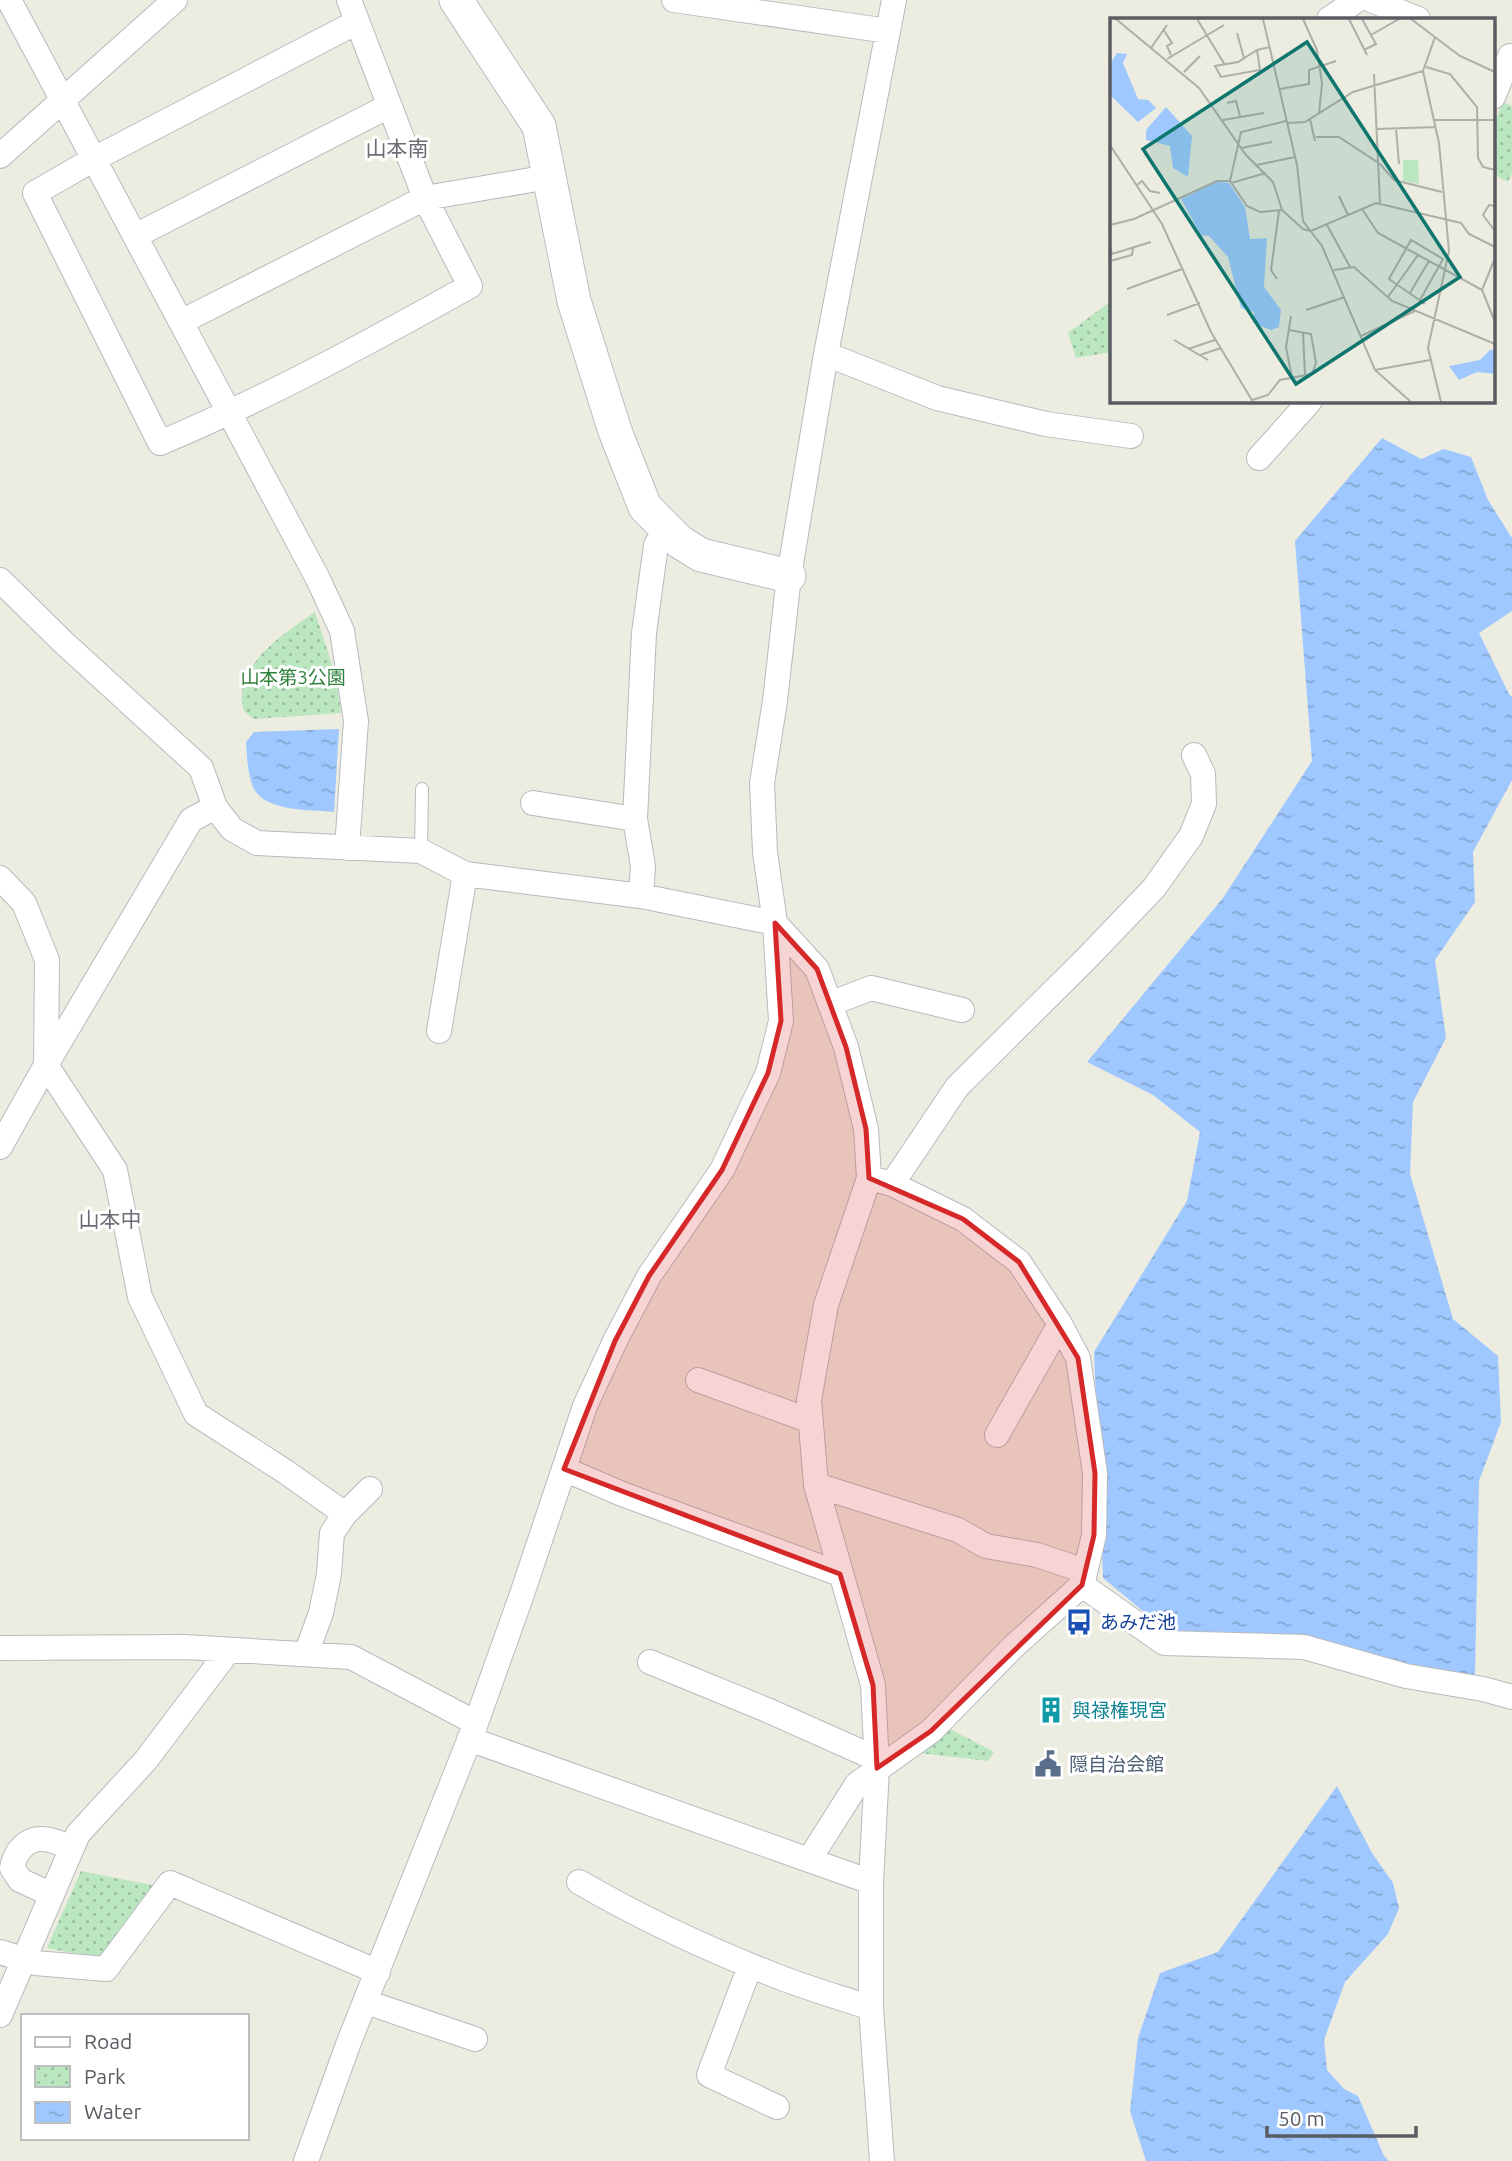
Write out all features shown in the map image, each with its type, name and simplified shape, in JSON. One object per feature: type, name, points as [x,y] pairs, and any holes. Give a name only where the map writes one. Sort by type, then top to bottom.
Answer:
[{"type":"street","points":[[9,0],[318,579],[342,631],[356,721],[347,848]]},
{"type":"street","points":[[0,156],[175,0]]},
{"type":"street","points":[[456,0],[539,127],[574,301],[615,430],[645,507],[680,542],[701,555],[789,576]]},
{"type":"street","points":[[674,0],[888,31]]},
{"type":"street","points":[[306,2161],[349,2042],[472,1731],[585,1406],[649,1276],[722,1170],[768,1073],[781,1021],[775,923],[765,852],[762,783],[775,701],[789,576],[826,354],[894,0]]},
{"type":"street","points":[[1330,18],[1357,0]]},
{"type":"street","points":[[1371,0],[1413,18]]},
{"type":"street","points":[[353,11],[389,106],[425,198],[470,286],[352,352],[230,414],[160,443],[35,193],[353,11]]},
{"type":"street","points":[[1494,93],[1505,54]]},
{"type":"street","points":[[135,236],[389,106]]},
{"type":"street","points":[[181,322],[425,198],[549,177]]},
{"type":"street","points":[[826,354],[937,398],[1046,424],[1131,436]]},
{"type":"street","points":[[1259,458],[1309,402]]},
{"type":"street","points":[[641,896],[643,866],[635,820],[644,634],[656,545],[666,529]]},
{"type":"street","points":[[0,580],[63,642],[201,768],[215,807],[232,829],[257,843],[421,851],[465,874],[641,896],[775,923],[817,969],[846,1046],[881,1181],[963,1219],[1019,1262],[1059,1324],[1078,1358],[1095,1472],[1094,1535],[1084,1578],[931,1731],[877,1763],[857,1784],[808,1860]]},
{"type":"street","points":[[882,2161],[872,2008],[871,1882],[877,1763],[873,1685],[816,1485],[809,1400],[826,1305],[881,1181],[957,1087],[1154,888],[1191,836],[1204,804],[1203,774],[1194,755]]},
{"type":"street","points":[[533,803],[635,820]]},
{"type":"street","points":[[0,1147],[191,820],[215,807]]},
{"type":"street","points":[[439,1031],[465,874]]},
{"type":"street","points":[[0,878],[24,904],[47,960],[46,1065],[115,1170],[141,1297],[195,1414],[286,1472],[345,1514]]},
{"type":"street","points":[[830,1004],[871,988],[962,1010]]},
{"type":"street","points":[[997,1435],[1059,1324]]},
{"type":"street","points":[[698,1380],[811,1420]]},
{"type":"street","points":[[564,1469],[622,1494],[840,1574]]},
{"type":"street","points":[[816,1485],[958,1530],[986,1546],[1037,1555],[1084,1578],[1164,1643],[1304,1647],[1406,1676],[1483,1689],[1512,1697]]},
{"type":"street","points":[[306,1654],[321,1613],[329,1574],[331,1533],[345,1514],[370,1489]]},
{"type":"street","points":[[0,1648],[185,1647],[351,1657],[472,1731],[871,1882]]},
{"type":"street","points":[[0,2015],[78,1834],[146,1760],[229,1650]]},
{"type":"street","points":[[650,1662],[767,1710],[877,1763]]},
{"type":"street","points":[[52,1895],[20,1880],[12,1868],[15,1854],[28,1842],[43,1838],[72,1847]]},
{"type":"street","points":[[579,1882],[690,1940],[750,1966],[872,2008]]},
{"type":"street","points":[[0,1952],[35,1963],[106,1969],[170,1883],[378,1972]]},
{"type":"street","points":[[750,1966],[709,2075],[777,2107]]},
{"type":"street","points":[[366,2002],[475,2039]]},
{"type":"lane","points":[[421,851],[422,789]]},
{"type":"highlighted area","points":[[775,923],[817,969],[846,1047],[866,1129],[869,1178],[963,1219],[1019,1262],[1078,1358],[1095,1473],[1094,1535],[1082,1585],[931,1731],[877,1768],[873,1685],[840,1574],[564,1469],[615,1341],[649,1276],[722,1170],[768,1073],[781,1021]]},
{"type":"green space","points":[[1503,102],[1512,106],[1512,173],[1508,182],[1494,175],[1494,124]]},
{"type":"green space","points":[[1110,302],[1110,352],[1076,358],[1068,333]]},
{"type":"green space","name":"山本第3公園","points":[[315,612],[336,677],[341,713],[254,719],[244,711],[242,698],[244,681],[250,669],[270,647]]},
{"type":"green space","points":[[950,1729],[994,1752],[988,1761],[919,1753]]},
{"type":"green space","points":[[81,1871],[156,1886],[100,1958],[47,1948]]},
{"type":"water","points":[[1382,438],[1421,459],[1444,449],[1471,457],[1488,500],[1512,538],[1512,611],[1479,633],[1512,697],[1512,780],[1473,852],[1475,902],[1435,960],[1446,1038],[1413,1102],[1410,1174],[1453,1319],[1498,1356],[1501,1422],[1479,1481],[1475,1676],[1173,1636],[1103,1578],[1094,1352],[1187,1201],[1200,1132],[1153,1095],[1087,1062],[1223,898],[1312,761],[1295,541]]},
{"type":"water","points":[[339,729],[334,812],[273,804],[263,799],[256,791],[251,781],[246,742],[254,732]]},
{"type":"water","points":[[1337,1786],[1372,1853],[1393,1883],[1399,1908],[1388,1934],[1345,1982],[1324,2040],[1327,2070],[1344,2089],[1358,2096],[1384,2156],[1389,2161],[1146,2161],[1130,2111],[1138,2038],[1160,1973],[1218,1952]]},
{"type":"place","name":"あみだ池","points":[[1079,1622]]},
{"type":"place","name":"與禄権現宮","points":[[1051,1710]]},
{"type":"place","name":"隠自治会館","points":[[1048,1764]]},
{"type":"district","name":"山本南","points":[[397,149]]},
{"type":"district","name":"山本中","points":[[110,1220]]}]
